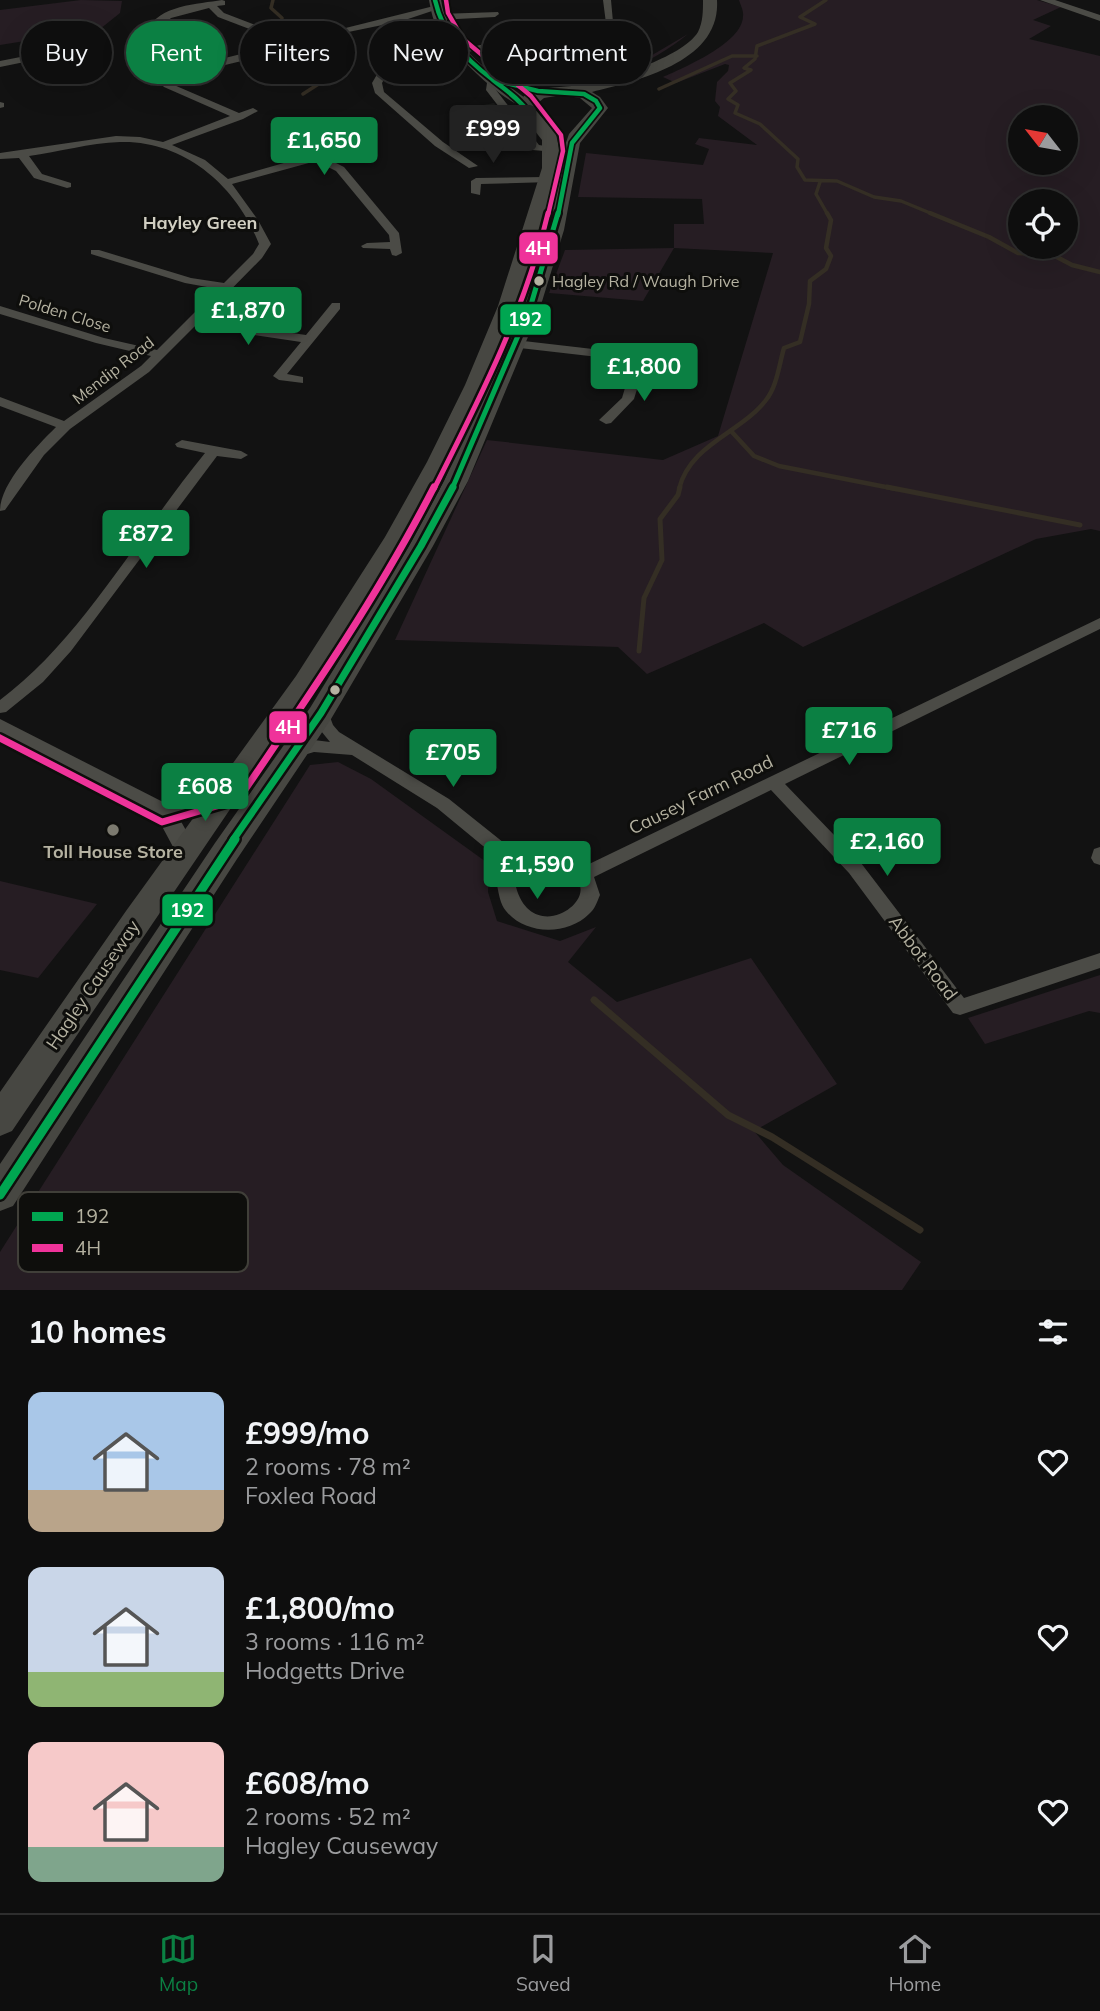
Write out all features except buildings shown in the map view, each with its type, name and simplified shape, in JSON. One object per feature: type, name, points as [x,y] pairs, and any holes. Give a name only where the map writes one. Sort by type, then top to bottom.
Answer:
[{"type":"highway","points":[[527,109],[530,98],[602,86],[671,58],[690,47],[701,38],[710,21],[710,0]]},
{"type":"highway","points":[[527,109],[564,120],[596,111],[628,86],[670,69],[704,51],[724,30]]},
{"type":"highway","points":[[559,92],[593,97],[596,111]]},
{"type":"highway","points":[[527,109],[551,138],[553,150]]},
{"type":"highway","name":"Hagley Causeway","points":[[0,1195],[226,851],[321,713],[415,556],[456,481],[530,308],[555,229],[572,143],[596,111]]},
{"type":"highway","name":"Hagley Causeway","points":[[0,1121],[119,946],[231,791],[360,598],[429,477],[472,392],[508,307],[547,180],[553,150]]},
{"type":"main road","points":[[468,58],[482,72]]},
{"type":"main road","points":[[499,84],[527,109]]},
{"type":"main road","points":[[518,84],[559,92]]},
{"type":"street","points":[[607,0],[610,21]]},
{"type":"street","points":[[1045,0],[1100,18]]},
{"type":"street","points":[[160,21],[177,11],[222,3]]},
{"type":"street","points":[[211,5],[221,15],[240,22]]},
{"type":"street","points":[[226,61],[436,8],[495,13]]},
{"type":"street","points":[[397,19],[406,24],[406,32],[377,83],[380,93],[472,174],[476,193]]},
{"type":"street","points":[[0,64],[21,59]]},
{"type":"street","points":[[492,84],[491,90],[536,148],[553,150]]},
{"type":"street","points":[[167,85],[240,117]]},
{"type":"street","points":[[164,145],[253,111]]},
{"type":"street","points":[[279,138],[296,132],[318,153],[317,157]]},
{"type":"street","name":"Mendip Road","points":[[0,156],[23,156],[120,139],[164,145],[208,165],[227,182],[265,244],[258,256],[161,354],[125,384],[65,426],[39,452],[0,507]]},
{"type":"street","points":[[23,156],[38,176],[67,185]]},
{"type":"street","points":[[227,182],[317,157],[340,169],[394,235],[395,249],[367,246]]},
{"type":"street","points":[[472,174],[547,180]]},
{"type":"street","points":[[94,258],[108,256],[189,281],[225,287]]},
{"type":"street","points":[[298,380],[279,376],[336,306],[317,303]]},
{"type":"street","name":"Polden Close","points":[[0,310],[59,325],[121,348],[161,354]]},
{"type":"street","points":[[193,322],[308,339]]},
{"type":"street","points":[[515,344],[688,364]]},
{"type":"street","points":[[606,420],[628,399],[640,360]]},
{"type":"street","points":[[0,401],[65,426]]},
{"type":"street","points":[[182,444],[241,455]]},
{"type":"street","points":[[0,708],[40,675],[114,584],[179,492],[214,451]]},
{"type":"street","name":"Causey Farm Road","points":[[584,874],[1100,623]]},
{"type":"street","points":[[321,713],[323,726],[330,735],[414,785],[489,838],[522,868]]},
{"type":"street","points":[[0,726],[164,812],[187,852]]},
{"type":"street","points":[[294,752],[314,746],[356,750]]},
{"type":"street","name":"Abbot Road","points":[[774,783],[855,868],[960,1007],[1100,960]]},
{"type":"street","points":[[164,812],[231,791]]},
{"type":"street","points":[[551,860],[575,867],[584,874],[591,898],[585,908],[568,920],[539,923],[526,919],[513,909],[507,900],[506,886],[528,863],[551,860]]},
{"type":"shaded area","points":[[81,0],[122,1],[120,13],[110,21],[21,21],[21,42],[0,45],[0,10]]},
{"type":"shaded area","points":[[739,0],[1037,0],[1061,7],[1033,20],[1051,26],[1029,39],[1100,56],[1100,531],[1091,529],[1036,539],[803,647],[764,623],[647,674],[618,647],[395,640],[487,440],[663,460],[718,436],[773,253],[674,248],[674,224],[704,224],[702,199],[578,197],[586,153],[703,165],[709,149],[695,144],[699,138],[757,145],[718,116],[720,107],[715,101],[717,82],[728,71],[729,65],[725,64],[676,83],[663,77],[710,53],[733,36],[743,16]]},
{"type":"shaded area","points":[[688,34],[665,51],[651,58],[651,56]]},
{"type":"shaded area","points":[[494,103],[510,121],[512,128],[503,129],[467,108]]},
{"type":"shaded area","points":[[674,248],[643,301],[549,293],[565,250]]},
{"type":"shaded area","points":[[338,762],[371,779],[489,864],[488,892],[497,921],[560,941],[596,927],[568,962],[617,1002],[751,958],[837,1084],[754,1131],[783,1165],[921,1262],[902,1290],[0,1290],[0,1252],[18,1224],[18,1272],[248,1272],[248,1192],[38,1192],[310,765]]},
{"type":"shaded area","points":[[0,881],[97,904],[38,978],[0,970]]},
{"type":"shaded area","points":[[1100,975],[1100,1013],[1089,1011],[985,1044],[968,1018]]},
{"type":"waterway","points":[[273,0],[271,8],[282,18]]},
{"type":"waterway","points":[[755,56],[757,46],[815,24],[800,17],[826,0]]},
{"type":"waterway","points":[[659,89],[732,56],[755,56]]},
{"type":"waterway","points":[[755,56],[744,68],[751,70],[730,83],[736,91],[728,99],[738,105],[735,113],[760,124],[798,159],[797,167],[805,180],[837,181],[874,197],[901,201],[935,215]]},
{"type":"waterway","points":[[303,94],[318,84]]},
{"type":"waterway","points":[[820,182],[816,194],[828,215]]},
{"type":"waterway","points":[[679,489],[694,461],[766,400],[775,382],[784,348],[800,342],[809,304],[810,281],[826,269],[831,256],[826,248],[831,220],[827,213]]},
{"type":"waterway","points":[[930,213],[989,237],[1018,253],[1053,255],[1072,265],[1100,272]]},
{"type":"waterway","points":[[731,431],[754,456],[779,466],[896,489]]},
{"type":"waterway","points":[[639,651],[644,598],[662,560],[660,519],[678,495],[680,487]]},
{"type":"waterway","points":[[887,487],[1080,525]]},
{"type":"waterway","points":[[594,1000],[728,1115],[772,1137],[920,1230]]},
{"type":"transit line","name":"192","points":[[435,0],[444,27],[459,49],[479,69],[516,98],[529,113]]},
{"type":"transit line","name":"4H","points":[[0,738],[162,822],[234,801],[240,797],[318,684],[402,550],[481,397],[518,310],[544,231],[563,151],[561,135],[531,96],[463,39],[448,13],[446,0]]},
{"type":"transit line","name":"192","points":[[0,1195],[226,851],[321,713],[421,546],[456,481],[530,308],[555,230],[572,143],[600,108],[596,101],[584,94],[538,91],[510,84]]},
{"type":"place","name":"Hagley Rd / Waugh Drive","points":[[539,281]]},
{"type":"place","name":"Toll House Store","points":[[113,830]]},
{"type":"district","name":"Hayley Green","points":[[200,223]]}]
